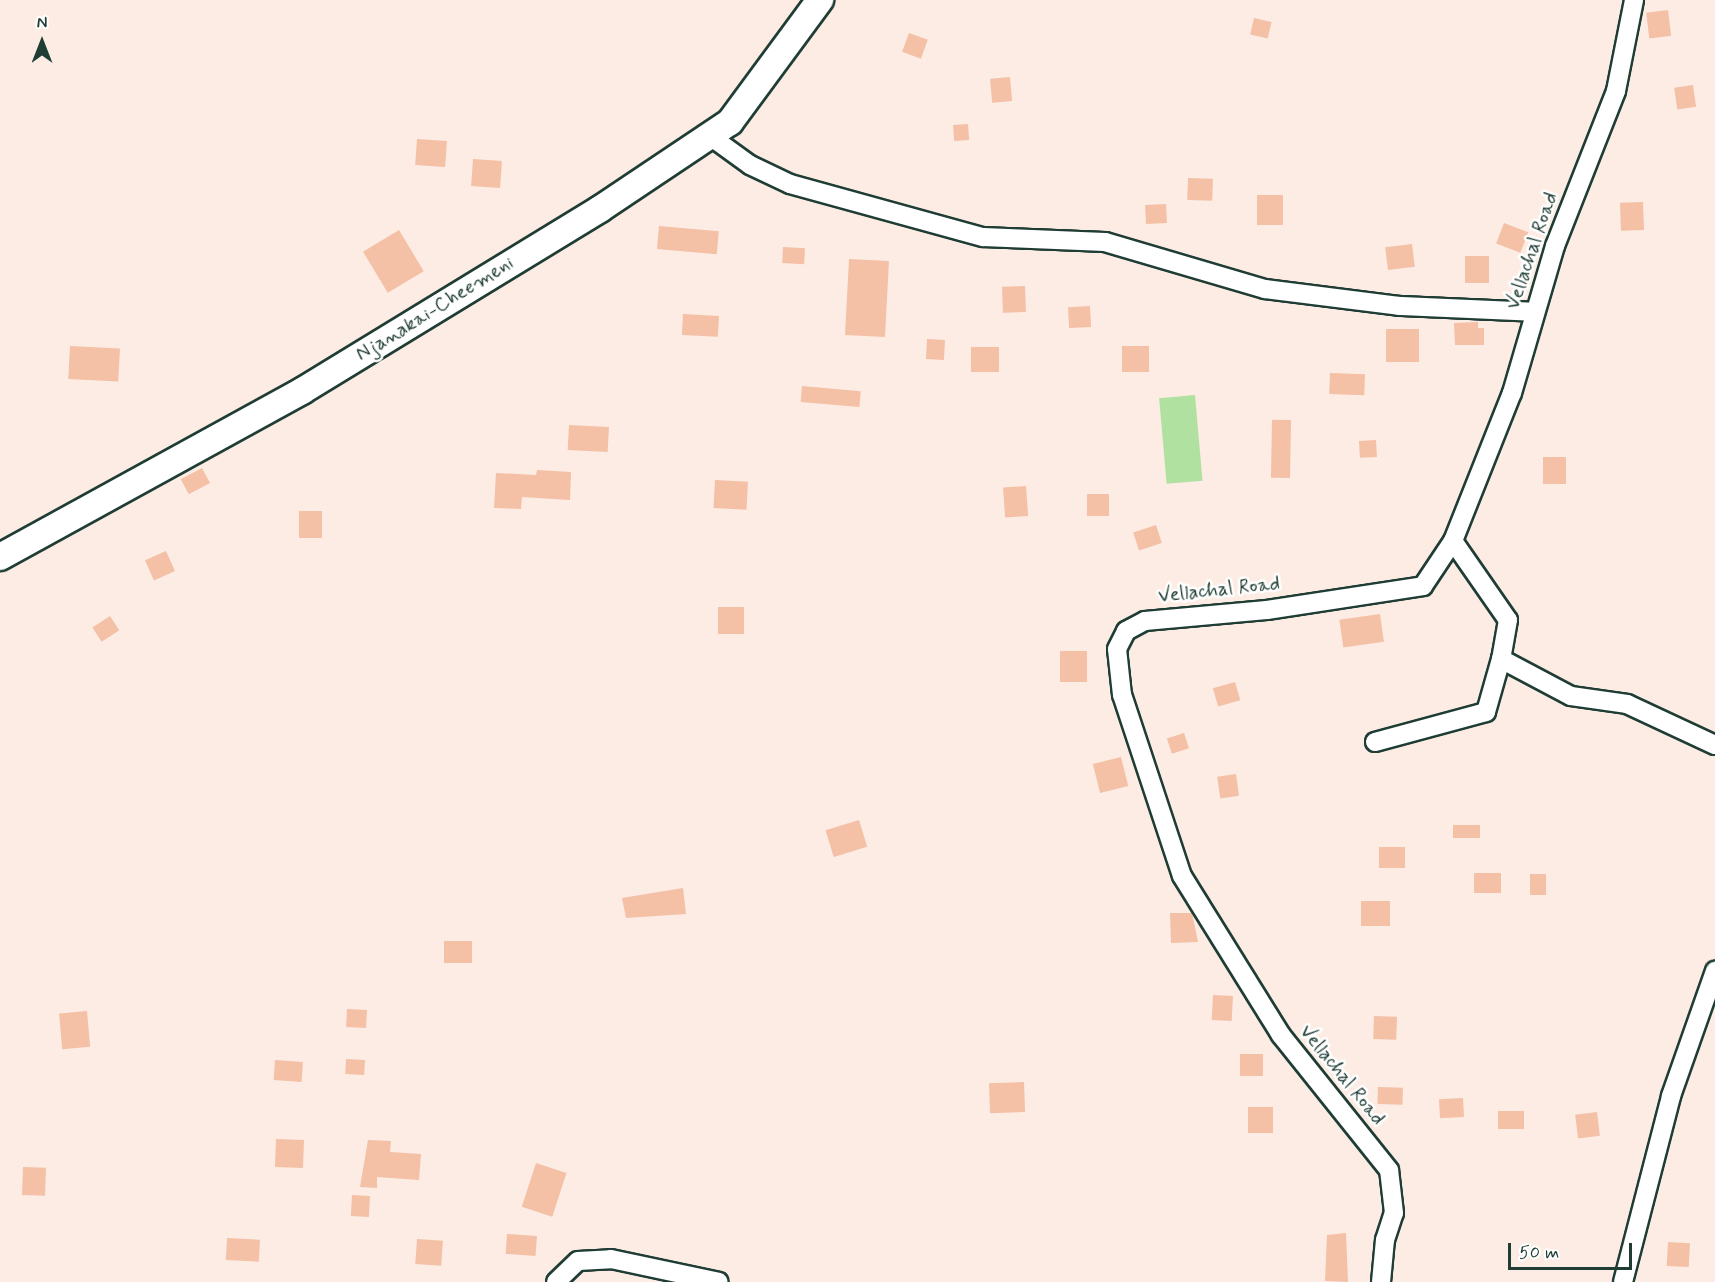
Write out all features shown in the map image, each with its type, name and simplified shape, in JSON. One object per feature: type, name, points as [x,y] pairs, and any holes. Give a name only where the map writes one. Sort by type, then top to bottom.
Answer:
[{"type":"main road","name":"Njanakai-Cheemeni","points":[[0,557],[302,391],[730,122],[750,99],[820,0]]},
{"type":"street","name":"Vellachal Road","points":[[1381,1282],[1385,1240],[1394,1213],[1389,1170],[1281,1035],[1182,876],[1122,695],[1116,656],[1126,631],[1145,621],[1267,610],[1423,586],[1453,541],[1512,393],[1555,246],[1616,91],[1634,0]]},
{"type":"street","points":[[710,135],[750,165],[790,184],[982,237],[1105,242],[1265,289],[1399,306],[1535,312]]},
{"type":"street","points":[[1375,742],[1486,712],[1501,659],[1508,620],[1453,541]]},
{"type":"street","points":[[1501,659],[1571,696],[1627,704],[1715,746]]},
{"type":"street","points":[[1623,1282],[1671,1096],[1715,971]]},
{"type":"street","points":[[556,1282],[578,1261],[611,1259],[719,1282]]},
{"type":"green space","points":[[1195,395],[1202,481],[1167,484],[1159,398]]},
{"type":"building","points":[[1668,10],[1671,36],[1649,38],[1646,13]]},
{"type":"building","points":[[1254,18],[1272,22],[1268,39],[1250,35]]},
{"type":"building","points":[[909,33],[928,40],[921,59],[902,52]]},
{"type":"building","points":[[1010,77],[1012,101],[992,103],[990,79]]},
{"type":"building","points":[[1693,85],[1696,107],[1677,109],[1674,88]]},
{"type":"building","points":[[968,124],[969,140],[954,141],[953,125]]},
{"type":"building","points":[[417,139],[447,141],[445,167],[415,165]]},
{"type":"building","points":[[473,159],[502,161],[500,188],[471,186]]},
{"type":"building","points":[[1188,178],[1213,179],[1212,201],[1187,200]]},
{"type":"building","points":[[1257,195],[1283,195],[1283,225],[1257,225]]},
{"type":"building","points":[[1643,202],[1644,230],[1621,231],[1620,203]]},
{"type":"building","points":[[1166,204],[1167,223],[1146,224],[1145,205]]},
{"type":"building","points":[[1504,223],[1528,232],[1520,253],[1496,244]]},
{"type":"building","points":[[659,226],[719,231],[717,254],[657,249]]},
{"type":"building","points":[[399,230],[424,271],[388,293],[363,252]]},
{"type":"building","points":[[1412,244],[1415,267],[1388,270],[1385,247]]},
{"type":"building","points":[[783,247],[805,248],[804,264],[782,263]]},
{"type":"building","points":[[1465,256],[1489,256],[1489,283],[1465,283]]},
{"type":"building","points":[[849,259],[889,261],[885,337],[845,335]]},
{"type":"building","points":[[1025,286],[1026,312],[1003,313],[1002,287]]},
{"type":"building","points":[[1090,306],[1091,327],[1069,328],[1068,307]]},
{"type":"building","points":[[683,314],[719,316],[718,337],[682,335]]},
{"type":"building","points":[[1478,322],[1478,328],[1484,328],[1484,345],[1455,345],[1454,323]]},
{"type":"building","points":[[1386,329],[1419,329],[1419,362],[1386,362]]},
{"type":"building","points":[[927,339],[945,340],[944,360],[926,359]]},
{"type":"building","points":[[70,346],[120,349],[118,382],[68,379]]},
{"type":"building","points":[[1122,346],[1149,346],[1149,372],[1122,372]]},
{"type":"building","points":[[971,347],[999,347],[999,372],[971,372]]},
{"type":"building","points":[[1330,373],[1365,374],[1364,395],[1329,394]]},
{"type":"building","points":[[802,386],[861,391],[859,407],[801,402]]},
{"type":"building","points":[[1272,420],[1291,420],[1290,478],[1271,478]]},
{"type":"building","points":[[569,425],[609,427],[608,452],[568,450]]},
{"type":"building","points":[[1376,440],[1377,457],[1360,458],[1359,441]]},
{"type":"building","points":[[1543,457],[1566,457],[1566,484],[1543,484]]},
{"type":"building","points":[[202,468],[210,483],[189,494],[181,479]]},
{"type":"building","points":[[537,470],[571,472],[570,500],[522,497],[521,509],[494,508],[496,473],[536,475]]},
{"type":"building","points":[[715,480],[748,482],[746,510],[714,508]]},
{"type":"building","points":[[1026,486],[1028,516],[1005,518],[1003,488]]},
{"type":"building","points":[[1087,494],[1109,494],[1109,516],[1087,516]]},
{"type":"building","points":[[299,511],[322,511],[322,538],[299,538]]},
{"type":"building","points":[[1156,525],[1162,543],[1139,550],[1133,532]]},
{"type":"building","points":[[166,551],[175,571],[154,580],[145,560]]},
{"type":"building","points":[[718,607],[744,607],[744,634],[718,634]]},
{"type":"building","points":[[1380,614],[1384,642],[1343,647],[1339,620]]},
{"type":"building","points":[[110,616],[119,630],[102,642],[92,627]]},
{"type":"building","points":[[1060,651],[1087,651],[1087,682],[1060,682]]},
{"type":"building","points":[[1235,682],[1240,700],[1218,707],[1213,688]]},
{"type":"building","points":[[1184,733],[1189,748],[1172,754],[1167,739]]},
{"type":"building","points":[[1121,757],[1128,786],[1100,793],[1093,764]]},
{"type":"building","points":[[1236,774],[1239,796],[1220,798],[1217,777]]},
{"type":"building","points":[[859,820],[867,847],[834,857],[826,830]]},
{"type":"building","points":[[1453,825],[1480,825],[1480,838],[1453,838]]},
{"type":"building","points":[[1379,847],[1405,847],[1405,868],[1379,868]]},
{"type":"building","points":[[1474,873],[1501,873],[1501,893],[1474,893]]},
{"type":"building","points":[[1530,874],[1546,874],[1546,895],[1530,895]]},
{"type":"building","points":[[683,888],[686,914],[626,918],[622,898]]},
{"type":"building","points":[[1361,901],[1390,901],[1390,926],[1361,926]]},
{"type":"building","points":[[1170,913],[1192,913],[1198,942],[1171,943]]},
{"type":"building","points":[[444,941],[472,941],[472,963],[444,963]]},
{"type":"building","points":[[1213,995],[1233,996],[1232,1021],[1212,1020]]},
{"type":"building","points":[[347,1009],[367,1010],[366,1028],[346,1027]]},
{"type":"building","points":[[87,1011],[90,1047],[62,1049],[59,1013]]},
{"type":"building","points":[[1374,1016],[1397,1017],[1396,1040],[1373,1039]]},
{"type":"building","points":[[1240,1054],[1263,1054],[1263,1076],[1240,1076]]},
{"type":"building","points":[[346,1059],[365,1060],[364,1075],[345,1074]]},
{"type":"building","points":[[275,1060],[303,1062],[302,1082],[274,1080]]},
{"type":"building","points":[[1024,1082],[1025,1112],[990,1113],[989,1083]]},
{"type":"building","points":[[1378,1087],[1403,1088],[1402,1105],[1377,1104]]},
{"type":"building","points":[[1463,1098],[1464,1117],[1440,1118],[1439,1099]]},
{"type":"building","points":[[1248,1107],[1273,1107],[1273,1133],[1248,1133]]},
{"type":"building","points":[[1498,1111],[1524,1111],[1524,1129],[1498,1129]]},
{"type":"building","points":[[1597,1112],[1600,1136],[1578,1139],[1575,1115]]},
{"type":"building","points":[[276,1139],[304,1140],[303,1168],[275,1167]]},
{"type":"building","points":[[368,1140],[391,1141],[390,1152],[421,1154],[419,1180],[377,1177],[377,1188],[360,1187]]},
{"type":"building","points":[[536,1163],[566,1173],[552,1217],[522,1207]]},
{"type":"building","points":[[23,1167],[46,1168],[45,1196],[22,1195]]},
{"type":"building","points":[[352,1195],[370,1196],[369,1217],[351,1216]]},
{"type":"building","points":[[1346,1233],[1348,1282],[1325,1281],[1327,1235]]},
{"type":"building","points":[[507,1234],[537,1236],[536,1256],[506,1254]]},
{"type":"building","points":[[227,1238],[260,1240],[259,1262],[226,1260]]},
{"type":"building","points":[[417,1239],[443,1241],[441,1266],[415,1264]]},
{"type":"building","points":[[1668,1242],[1690,1243],[1689,1267],[1667,1266]]}]
